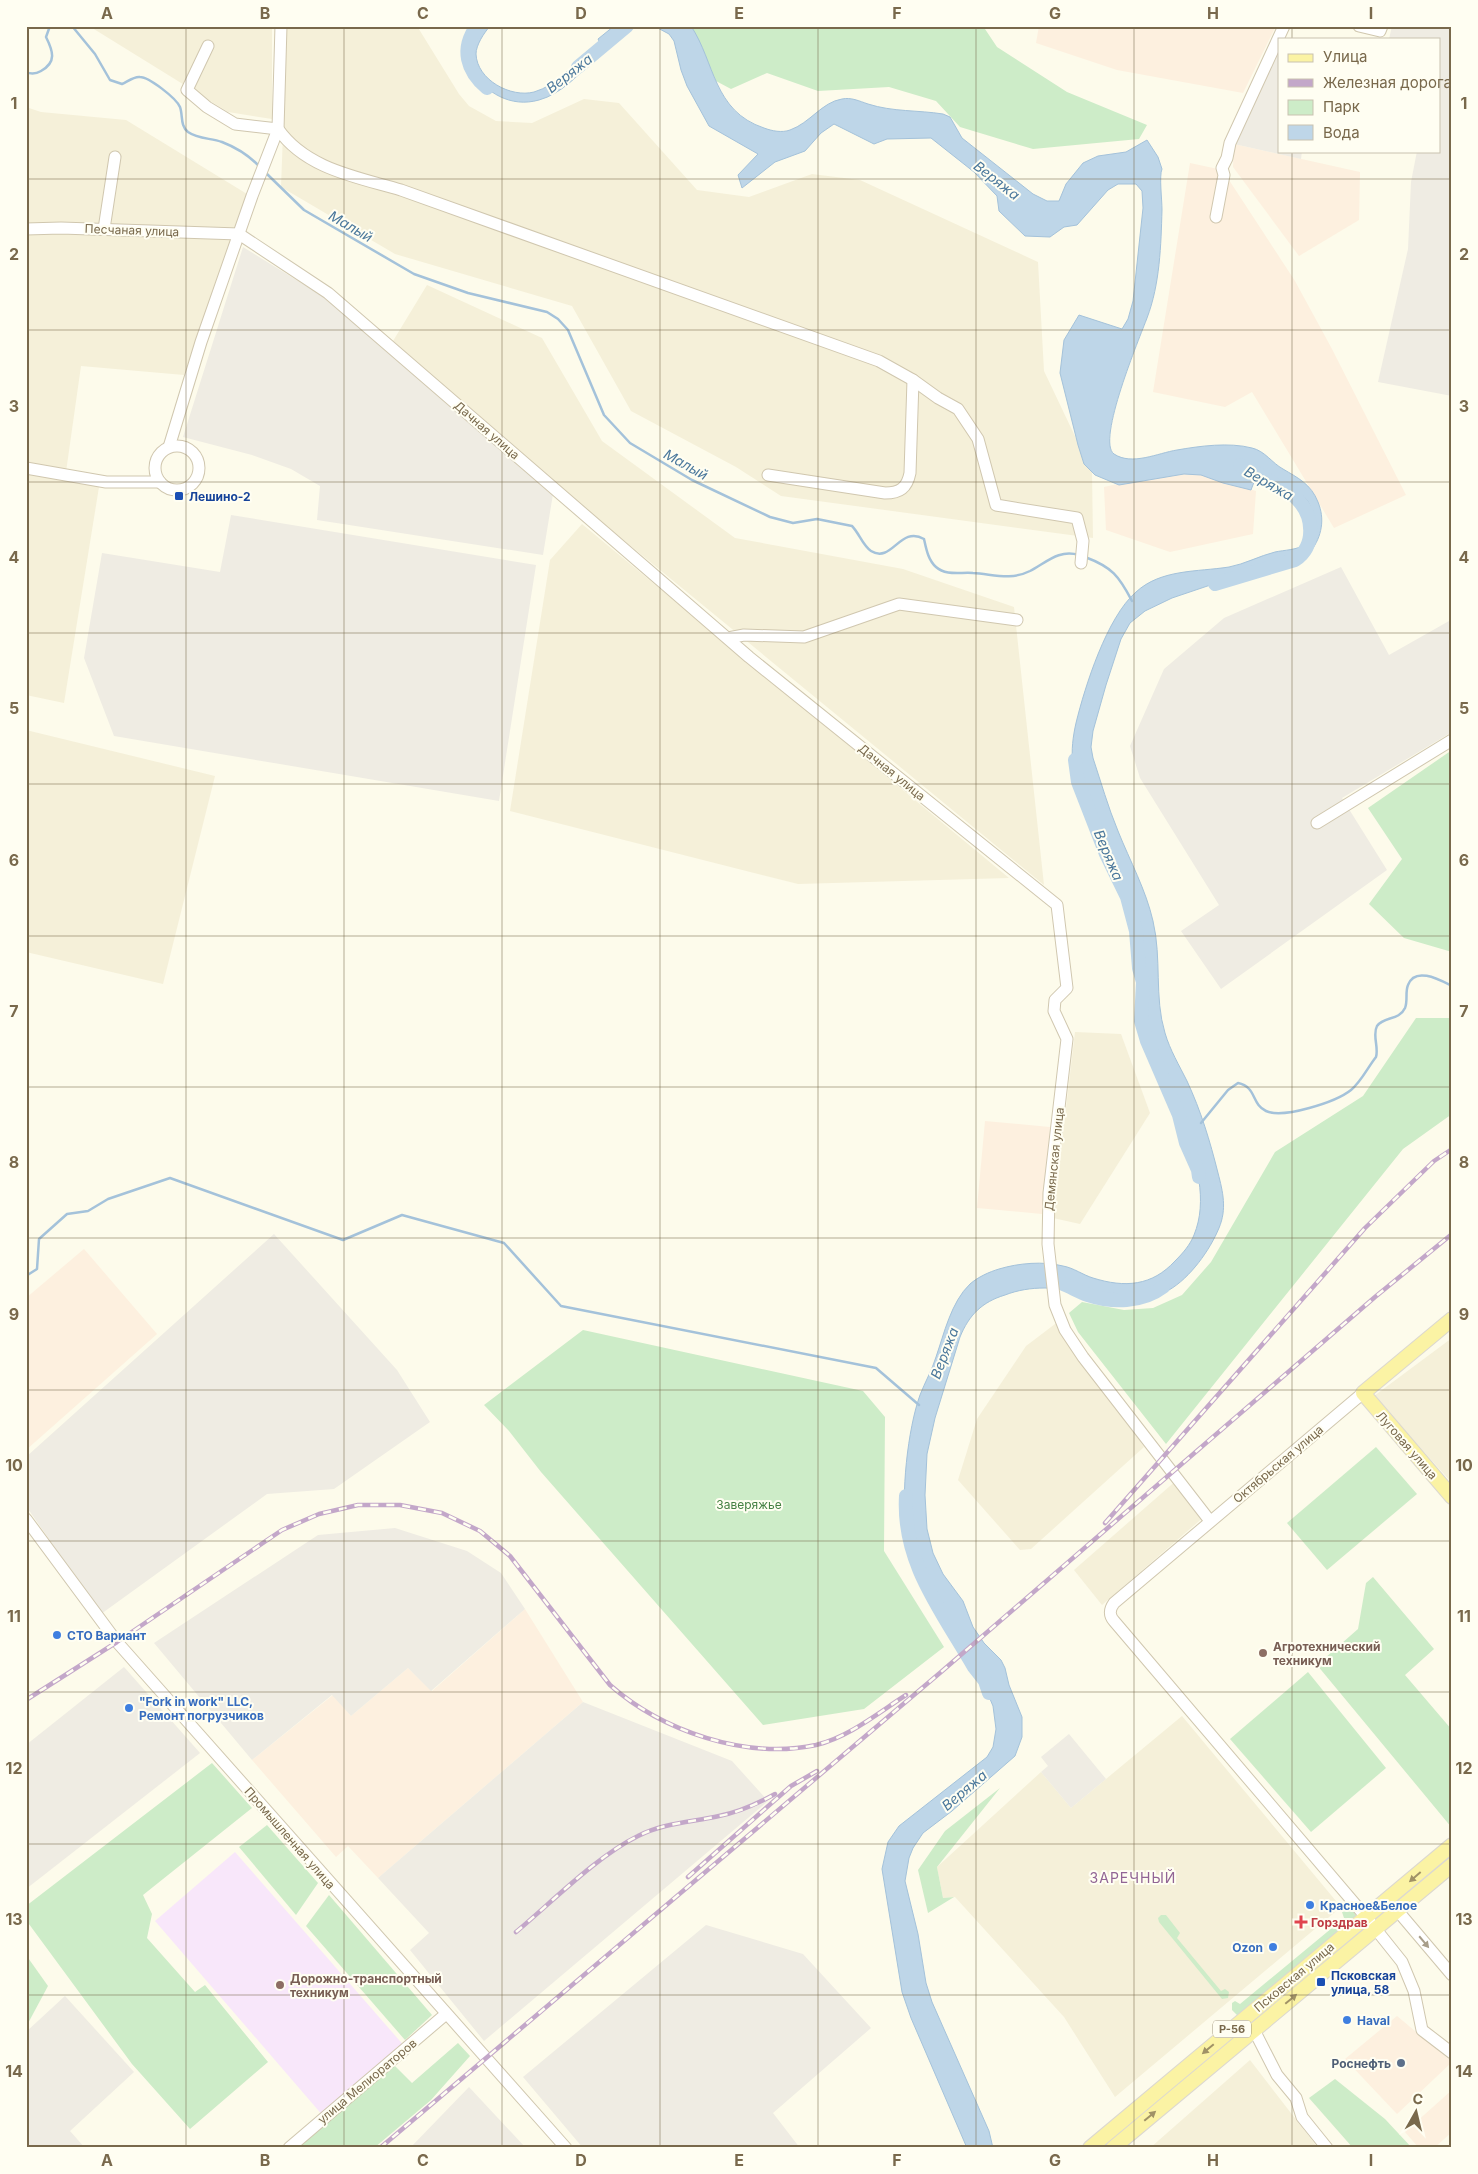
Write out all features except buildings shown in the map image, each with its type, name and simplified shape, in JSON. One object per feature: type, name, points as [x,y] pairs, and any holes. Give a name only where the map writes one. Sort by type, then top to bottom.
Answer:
[{"type":"main road","name":"Октябрьская улица","points":[[1362,1393],[1452,1319]]},
{"type":"main road","name":"Луговая улица","points":[[1362,1393],[1452,1497]]},
{"type":"main road","name":"Псковская улица","points":[[1113,2148],[1254,2030],[1371,1923],[1452,1845]]},
{"type":"main road","name":"Псковская улица","points":[[1090,2148],[1371,1923],[1397,1910],[1452,1865]]},
{"type":"street","points":[[169,447],[239,234],[278,129],[281,26]]},
{"type":"street","points":[[1278,38],[1284,26]]},
{"type":"street","points":[[1359,26],[1380,31],[1382,26]]},
{"type":"street","points":[[1216,217],[1224,175],[1222,168],[1227,158],[1230,143],[1278,39]]},
{"type":"street","points":[[208,46],[187,90],[207,107],[235,124],[278,129],[286,141],[299,152],[331,169],[401,190],[879,361],[914,380],[938,398],[958,409],[978,439],[996,505],[1077,518],[1083,541],[1080,563]]},
{"type":"street","points":[[104,229],[115,158]]},
{"type":"street","name":"Песчаная улица","points":[[26,229],[104,229],[239,234]]},
{"type":"street","name":"Дачная улица","points":[[239,234],[328,293],[764,669],[1057,905]]},
{"type":"street","points":[[768,475],[885,493],[904,488],[909,480],[910,473],[914,380]]},
{"type":"street","points":[[179,446],[191,451],[196,456],[199,468],[197,478],[192,484],[180,490],[170,489],[160,482],[156,475],[156,461],[162,451],[169,447],[179,446]]},
{"type":"street","points":[[26,468],[106,482],[160,482]]},
{"type":"street","points":[[728,638],[744,635],[804,638],[899,604],[1017,620]]},
{"type":"street","points":[[1317,823],[1452,740]]},
{"type":"street","name":"Демянская улица","points":[[1057,905],[1068,988],[1055,1000],[1054,1010],[1067,1039],[1049,1193],[1048,1244],[1055,1305],[1065,1330],[1083,1357],[1210,1522]]},
{"type":"street","name":"Октябрьская улица","points":[[1362,1393],[1114,1603],[1110,1614],[1168,1686],[1371,1923]]},
{"type":"street","name":"Промышленная улица","points":[[26,1518],[117,1642],[566,2148]]},
{"type":"street","points":[[1397,1910],[1452,1975]]},
{"type":"street","points":[[1371,1923],[1402,1962],[1414,1990],[1422,2030],[1452,2053]]},
{"type":"street","name":"улица Мелиораторов","points":[[289,2148],[446,2014]]},
{"type":"street","points":[[1254,2030],[1277,2076],[1296,2098],[1302,2117],[1327,2148]]},
{"type":"shaded area","points":[[89,26],[272,26],[272,119],[228,112]]},
{"type":"shaded area","points":[[287,26],[417,26],[459,94],[469,106],[496,121],[532,123],[584,99],[619,103],[697,190],[749,197],[812,174],[860,180],[1038,262],[1044,371],[1092,472],[1093,538],[781,496],[736,467],[631,411],[572,306],[395,254],[281,187]]},
{"type":"shaded area","points":[[1039,26],[1276,26],[1243,93],[1117,70],[1036,43]]},
{"type":"shaded area","points":[[1392,26],[1452,26],[1452,396],[1378,382],[1408,249],[1411,182],[1417,152],[1440,152],[1440,38],[1389,38]]},
{"type":"shaded area","points":[[1278,50],[1278,152],[1302,152],[1301,159],[1234,144]]},
{"type":"shaded area","points":[[26,107],[41,112],[126,120],[247,194],[184,375],[81,366],[65,479],[99,487],[64,703],[26,695]]},
{"type":"shaded area","points":[[1234,144],[1360,172],[1359,220],[1299,256],[1233,167]]},
{"type":"shaded area","points":[[1190,163],[1218,169],[1229,180],[1295,281],[1332,349],[1406,495],[1334,528],[1252,392],[1225,407],[1153,392]]},
{"type":"shaded area","points":[[243,247],[324,297],[553,494],[543,555],[317,520],[320,486],[291,469],[252,455],[183,437]]},
{"type":"shaded area","points":[[427,285],[542,338],[602,441],[735,538],[903,569],[1014,607],[1044,885],[593,515],[393,341]]},
{"type":"shaded area","points":[[1185,469],[1256,491],[1253,534],[1170,552],[1106,530],[1104,487]]},
{"type":"shaded area","points":[[231,515],[536,565],[499,801],[114,736],[84,658],[102,553],[220,572]]},
{"type":"shaded area","points":[[582,524],[1009,878],[798,884],[510,811],[550,560]]},
{"type":"shaded area","points":[[1341,567],[1389,655],[1449,621],[1452,625],[1452,732],[1342,798],[1387,870],[1221,989],[1181,931],[1219,905],[1140,778],[1130,746],[1164,669],[1224,618]]},
{"type":"shaded area","points":[[26,730],[215,776],[163,984],[26,952]]},
{"type":"shaded area","points":[[1075,1032],[1121,1034],[1150,1113],[1080,1224],[1053,1218]]},
{"type":"shaded area","points":[[985,1121],[1050,1127],[1042,1214],[977,1208]]},
{"type":"shaded area","points":[[274,1234],[397,1370],[430,1422],[334,1489],[267,1494],[101,1614],[26,1506],[26,1457]]},
{"type":"shaded area","points":[[84,1249],[157,1334],[26,1450],[26,1298]]},
{"type":"shaded area","points":[[1059,1321],[1144,1447],[1031,1549],[1020,1550],[958,1480],[977,1419],[1026,1346]]},
{"type":"shaded area","points":[[1452,1338],[1452,1483],[1374,1396]]},
{"type":"shaded area","points":[[1178,1479],[1206,1515],[1102,1605],[1074,1570]]},
{"type":"shaded area","points":[[395,1528],[467,1551],[501,1573],[525,1609],[431,1691],[408,1668],[351,1716],[332,1695],[252,1760],[154,1643],[318,1535]]},
{"type":"shaded area","points":[[525,1609],[583,1702],[378,1878],[348,1846],[336,1857],[252,1760],[333,1695],[351,1716],[408,1668],[432,1691]]},
{"type":"shaded area","points":[[124,1667],[200,1753],[26,1889],[26,1745]]},
{"type":"shaded area","points":[[583,1702],[732,1761],[768,1801],[484,2041],[410,1950],[429,1933],[378,1878]]},
{"type":"shaded area","points":[[1182,1716],[1341,1907],[1115,2097],[1064,2017],[955,1897],[943,1898],[937,1867],[1041,1772],[1071,1808]]},
{"type":"shaded area","points":[[1069,1734],[1106,1779],[1071,1808],[1041,1772],[1048,1766],[1041,1757]]},
{"type":"shaded area","name":"Дорожно-транспортный техникум","points":[[235,1852],[406,2048],[324,2117],[155,1921]]},
{"type":"shaded area","points":[[706,1925],[803,1954],[871,2028],[773,2113],[800,2148],[583,2148],[523,2077]]},
{"type":"shaded area","points":[[65,1996],[134,2072],[70,2131],[85,2148],[26,2148],[26,2032]]},
{"type":"shaded area","points":[[1397,2016],[1452,2062],[1397,2114],[1345,2059]]},
{"type":"shaded area","points":[[1250,2060],[1318,2148],[1150,2148]]},
{"type":"shaded area","points":[[469,2087],[526,2148],[410,2148]]},
{"type":"shaded area","points":[[1452,2090],[1452,2132],[1434,2148],[1419,2148],[1405,2132]]},
{"type":"green space","points":[[689,26],[983,26],[997,47],[1067,92],[1147,125],[1139,139],[1033,149],[960,127],[936,101],[889,87],[818,91],[767,73],[731,89],[716,81]]},
{"type":"green space","points":[[1452,750],[1452,952],[1404,938],[1369,904],[1402,859],[1368,808]]},
{"type":"green space","points":[[1416,1018],[1452,1018],[1452,1114],[1403,1149],[1166,1444],[1078,1332],[1069,1313],[1082,1302],[1124,1310],[1153,1308],[1182,1295],[1211,1262],[1275,1152],[1363,1096]]},
{"type":"green space","name":"Заверяжье","points":[[583,1330],[863,1391],[885,1417],[884,1551],[944,1647],[864,1709],[763,1725],[541,1472],[509,1431],[484,1405]]},
{"type":"green space","points":[[1376,1447],[1417,1494],[1327,1570],[1287,1523]]},
{"type":"green space","points":[[1373,1577],[1434,1649],[1405,1675],[1452,1730],[1452,1828],[1317,1665],[1358,1629],[1366,1583]]},
{"type":"green space","points":[[1308,1672],[1386,1768],[1311,1832],[1230,1739]]},
{"type":"green space","points":[[212,1763],[252,1808],[143,1895],[152,1914],[147,1938],[195,1992],[205,1985],[268,2062],[190,2129],[132,2064],[26,1920],[26,1906]]},
{"type":"green space","points":[[1000,1788],[937,1867],[943,1898],[954,1897],[928,1913],[918,1870],[945,1831]]},
{"type":"green space","points":[[267,1825],[318,1883],[296,1915],[239,1847]]},
{"type":"green space","points":[[329,1895],[432,2015],[405,2040],[306,1926]]},
{"type":"green space","points":[[1351,1908],[1357,1917],[1240,2015],[1237,2015],[1232,2010],[1232,2003],[1235,2001],[1240,2004],[1344,1918],[1342,1912]]},
{"type":"green space","points":[[1161,1915],[1166,1915],[1180,1933],[1177,1938],[1221,1991],[1225,1989],[1229,1992],[1228,1998],[1222,1999],[1159,1922],[1158,1918]]},
{"type":"green space","points":[[26,1955],[48,1986],[26,2027]]},
{"type":"green space","points":[[458,2043],[470,2056],[431,2100],[374,2148],[296,2148],[393,2064],[412,2083]]},
{"type":"green space","points":[[1335,2079],[1385,2119],[1412,2148],[1353,2148],[1309,2098]]},
{"type":"water","points":[[472,26],[490,26],[476,50],[482,72],[497,85],[515,92],[525,93],[543,89],[564,74],[590,50],[594,60],[569,83],[547,97],[529,102],[509,100],[500,97],[484,85],[466,61],[464,56],[465,47]]},
{"type":"water","points":[[614,26],[634,26],[603,49],[598,39]]},
{"type":"water","points":[[654,26],[691,26],[725,98],[734,110],[747,120],[764,128],[777,131],[790,130],[804,123],[828,104],[845,99],[887,108],[943,114],[950,117],[962,138],[1033,194],[1047,201],[1059,201],[1066,184],[1083,163],[1098,156],[1126,152],[1147,140],[1158,157],[1162,169],[1162,223],[1159,264],[1155,292],[1115,410],[1110,445],[1114,454],[1129,459],[1137,459],[1205,446],[1234,445],[1252,448],[1261,452],[1308,486],[1320,508],[1322,521],[1320,533],[1311,551],[1172,598],[1145,611],[1130,623],[1121,639],[1093,731],[1091,747],[1093,758],[1111,813],[1142,887],[1153,921],[1156,935],[1160,1006],[1165,1033],[1201,1115],[1220,1180],[1224,1207],[1219,1228],[1205,1254],[1192,1271],[1177,1285],[1154,1296],[1139,1299],[1123,1299],[1060,1289],[1040,1288],[1010,1293],[990,1301],[977,1310],[960,1337],[935,1418],[927,1454],[925,1495],[927,1529],[933,1553],[943,1574],[963,1601],[973,1627],[984,1643],[1001,1660],[1022,1717],[1022,1737],[1015,1756],[952,1811],[923,1833],[909,1858],[905,1881],[918,1934],[926,1983],[932,2002],[989,2131],[993,2148],[967,2148],[911,2018],[902,1992],[882,1869],[888,1842],[899,1826],[987,1757],[993,1747],[996,1729],[993,1706],[975,1664],[967,1656],[925,1578],[911,1547],[907,1531],[904,1500],[906,1463],[912,1425],[920,1395],[953,1309],[963,1291],[976,1279],[1007,1267],[1039,1263],[1067,1267],[1089,1277],[1105,1281],[1127,1284],[1137,1283],[1157,1276],[1166,1269],[1183,1252],[1194,1235],[1200,1209],[1199,1180],[1182,1122],[1146,1036],[1139,1010],[1138,1000],[1142,964],[1140,933],[1136,913],[1077,779],[1072,759],[1074,733],[1085,690],[1098,653],[1125,603],[1136,592],[1157,579],[1168,575],[1229,567],[1275,552],[1303,546],[1310,540],[1312,534],[1312,512],[1310,505],[1303,496],[1259,469],[1251,490],[1201,475],[1184,474],[1119,485],[1095,475],[1084,464],[1060,373],[1064,340],[1079,315],[1122,329],[1128,319],[1133,301],[1143,208],[1142,191],[1136,184],[1118,184],[1108,190],[1077,225],[1064,227],[1050,237],[1025,236],[999,211],[997,196],[974,172],[931,138],[887,139],[874,144],[834,124],[821,133],[805,151],[775,162],[742,188],[738,175],[758,154],[709,126],[687,86],[674,41],[669,34]]},
{"type":"waterway","name":"Малый","points":[[26,72],[37,73],[50,64],[52,52],[46,37],[50,26]]},
{"type":"waterway","name":"Малый","points":[[72,26],[95,54],[110,80],[122,84],[138,77],[156,84],[178,103],[185,130],[196,136],[232,146],[258,165]]},
{"type":"waterway","name":"Веряжа","points":[[477,26],[469,43],[468,59],[475,74],[487,88]]},
{"type":"waterway","name":"Веряжа","points":[[578,67],[627,26]]},
{"type":"waterway","name":"Малый","points":[[267,174],[304,210],[414,274],[468,293],[547,312],[558,319],[568,330],[604,415],[630,443],[692,480],[770,517],[793,523],[817,519],[852,526],[868,549],[878,554],[885,553],[902,540],[916,536],[924,539],[933,564],[940,570],[949,573],[1015,576],[1030,571],[1059,555],[1079,555]]},
{"type":"waterway","name":"Веряжа","points":[[1215,584],[1295,560],[1307,547],[1309,539],[1310,531],[1307,514],[1294,496],[1252,470],[1240,465]]},
{"type":"waterway","name":"Малый","points":[[1085,557],[1114,573],[1132,601]]},
{"type":"waterway","name":"Веряжа","points":[[1075,760],[1078,782],[1106,854],[1127,897],[1136,931],[1139,968],[1143,982],[1141,1021],[1147,1041],[1179,1115],[1186,1143],[1198,1170],[1199,1177]]},
{"type":"waterway","points":[[1201,1123],[1228,1090],[1238,1083],[1248,1088],[1261,1108],[1274,1113],[1309,1108],[1344,1095],[1358,1083],[1376,1057],[1375,1033],[1377,1026],[1383,1021],[1399,1015],[1405,1008],[1407,988],[1411,979],[1416,976],[1428,976],[1452,986]]},
{"type":"waterway","points":[[26,1276],[37,1269],[39,1239],[67,1214],[88,1211],[108,1199],[170,1178],[343,1240],[402,1215],[504,1243],[561,1306],[876,1368],[919,1405]]},
{"type":"waterway","name":"Веряжа","points":[[1063,1284],[1097,1298],[1117,1300],[1136,1299],[1163,1287]]},
{"type":"waterway","name":"Веряжа","points":[[906,1496],[906,1520],[910,1543],[917,1565],[937,1606],[974,1667],[985,1681],[989,1693]]},
{"type":"railway","points":[[1105,1523],[1365,1228],[1434,1161],[1452,1149]]},
{"type":"railway","points":[[380,2148],[941,1672],[1375,1297],[1452,1234]]},
{"type":"railway","points":[[26,1700],[117,1642],[282,1530],[319,1514],[358,1505],[400,1505],[442,1513],[480,1531],[510,1556],[610,1685],[654,1716],[706,1738],[734,1745],[762,1748],[789,1749],[816,1745],[852,1730],[906,1695]]},
{"type":"railway","points":[[688,1877],[791,1786],[817,1771]]},
{"type":"railway","points":[[516,1932],[591,1867],[638,1836],[657,1828],[734,1812],[775,1794]]},
{"type":"place","name":"Лешино-2","points":[[179,496]]},
{"type":"place","name":"СТО Вариант","points":[[57,1635]]},
{"type":"place","name":"Агротехнический техникум","points":[[1263,1653]]},
{"type":"place","name":"\"Fork in work\" LLC, Ремонт погрузчиков","points":[[129,1708]]},
{"type":"place","name":"Красное&Белое","points":[[1310,1905]]},
{"type":"place","name":"Горздрав","points":[[1301,1922]]},
{"type":"place","name":"Ozon","points":[[1273,1947]]},
{"type":"place","name":"Псковская улица, 58","points":[[1321,1982]]},
{"type":"place","name":"Дорожно-транспортный техникум","points":[[280,1985]]},
{"type":"place","name":"Haval","points":[[1347,2020]]},
{"type":"place","name":"Роснефть","points":[[1401,2063]]},
{"type":"district","name":"ЗАРЕЧНЫЙ","points":[[1133,1877]]}]
